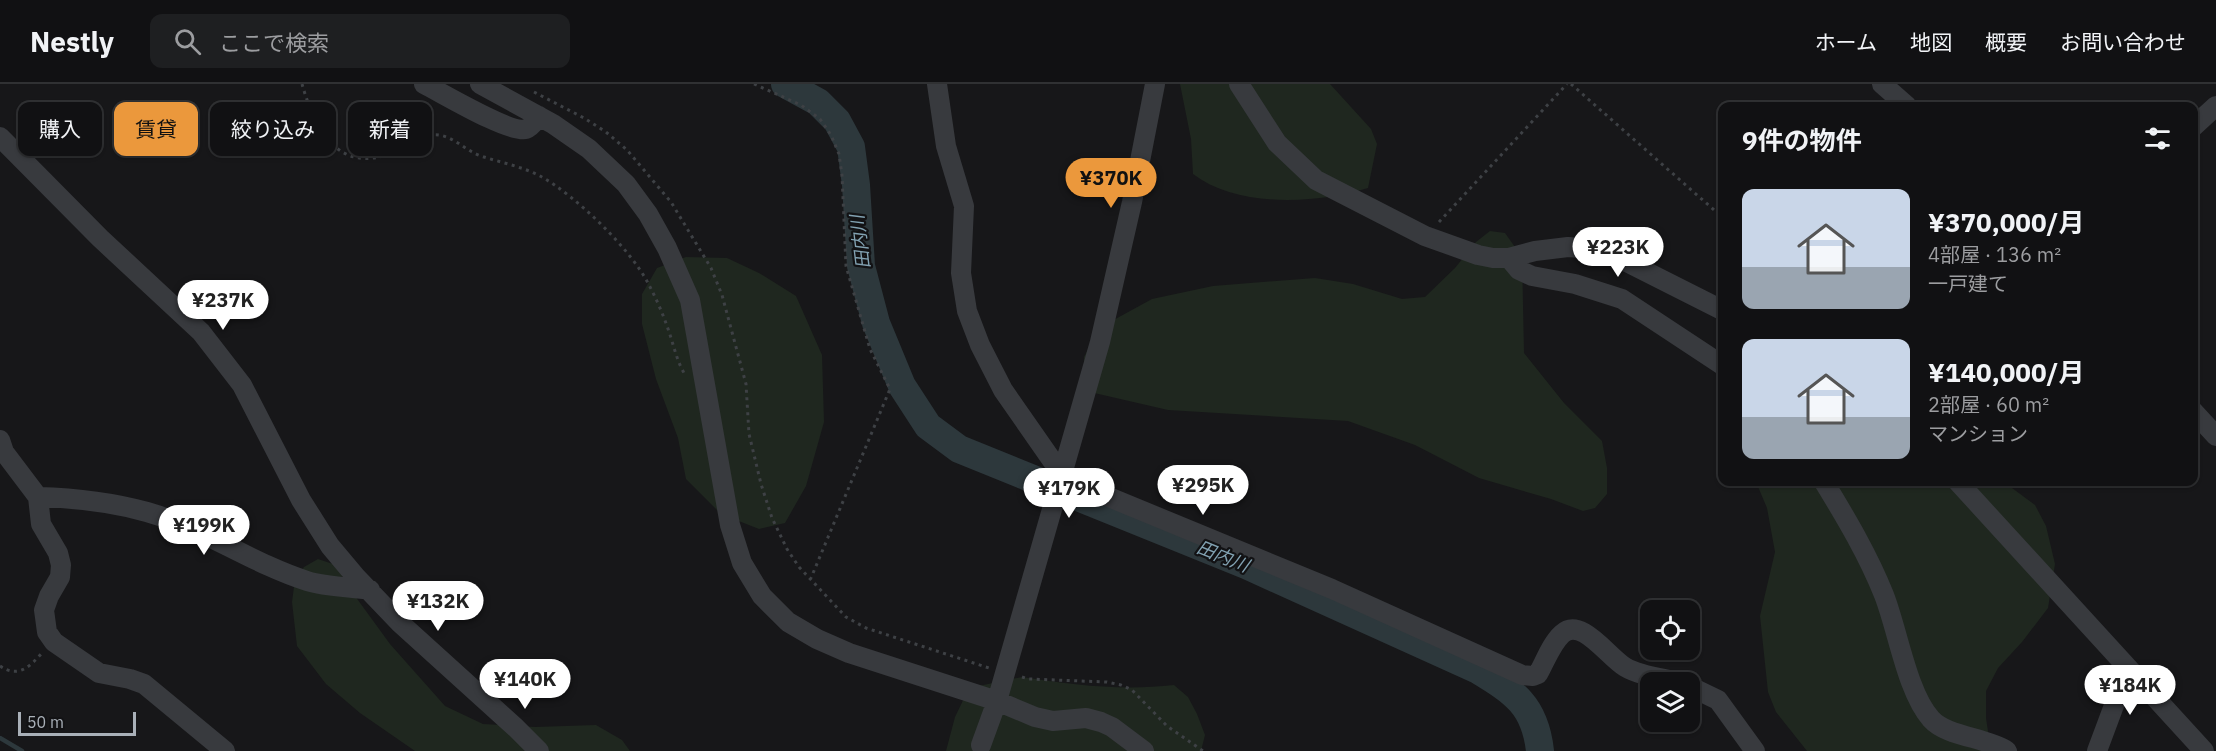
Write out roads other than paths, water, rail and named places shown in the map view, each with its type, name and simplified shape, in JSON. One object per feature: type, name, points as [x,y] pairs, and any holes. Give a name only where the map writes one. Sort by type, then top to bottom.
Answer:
[{"type":"street","points":[[424,84],[496,122],[517,130],[527,129],[539,116]]},
{"type":"street","points":[[480,84],[539,116],[589,149],[626,184],[648,214],[667,248],[690,300],[730,525],[742,563],[762,596],[788,621],[817,639],[849,653],[1003,683],[1035,717],[1053,720],[1086,718],[1101,722],[1112,727],[1144,751]]},
{"type":"street","points":[[937,84],[946,146],[964,206],[961,273],[968,311],[980,345],[1003,390],[1065,479],[1332,589],[1522,675],[1538,674],[1560,635],[1574,629],[1582,630],[1614,660],[1628,669],[1640,672]]},
{"type":"street","points":[[981,745],[1003,683],[1100,342],[1132,202],[1155,84]]},
{"type":"street","points":[[1239,84],[1276,143],[1316,180],[1425,236],[1478,255],[1509,258],[1534,251],[1568,247],[1594,249],[1616,256],[1718,308]]},
{"type":"street","points":[[1882,84],[1902,102]]},
{"type":"street","points":[[2198,122],[2216,106]]},
{"type":"street","points":[[0,137],[100,238],[201,332],[242,385],[301,500],[330,546],[356,577],[400,623],[539,751]]},
{"type":"street","points":[[1509,258],[1519,270],[1532,276],[1575,284],[1622,299],[1718,362]]},
{"type":"street","points":[[2198,416],[2216,436]]},
{"type":"street","points":[[0,440],[4,452],[38,497],[41,524],[58,553],[61,566],[60,577],[44,610],[47,632],[54,642],[99,673],[144,684],[225,751]]},
{"type":"street","points":[[1827,486],[1851,525],[1884,595],[1916,698],[1932,721],[1949,730],[2007,751]]},
{"type":"street","points":[[1962,486],[2204,751]]},
{"type":"street","points":[[38,497],[86,499],[147,512],[192,530],[252,559],[308,581],[370,590]]},
{"type":"street","points":[[2097,751],[2128,668]]},
{"type":"street","points":[[1700,691],[1718,700],[1755,751]]},
{"type":"waterway","name":"田内川","points":[[785,84],[818,102],[837,121],[851,147],[856,185],[861,266],[876,323],[902,386],[928,426],[959,449],[1246,565],[1478,670],[1512,693],[1528,711],[1540,751]]},
{"type":"waterway","points":[[0,738],[22,751]]}]
